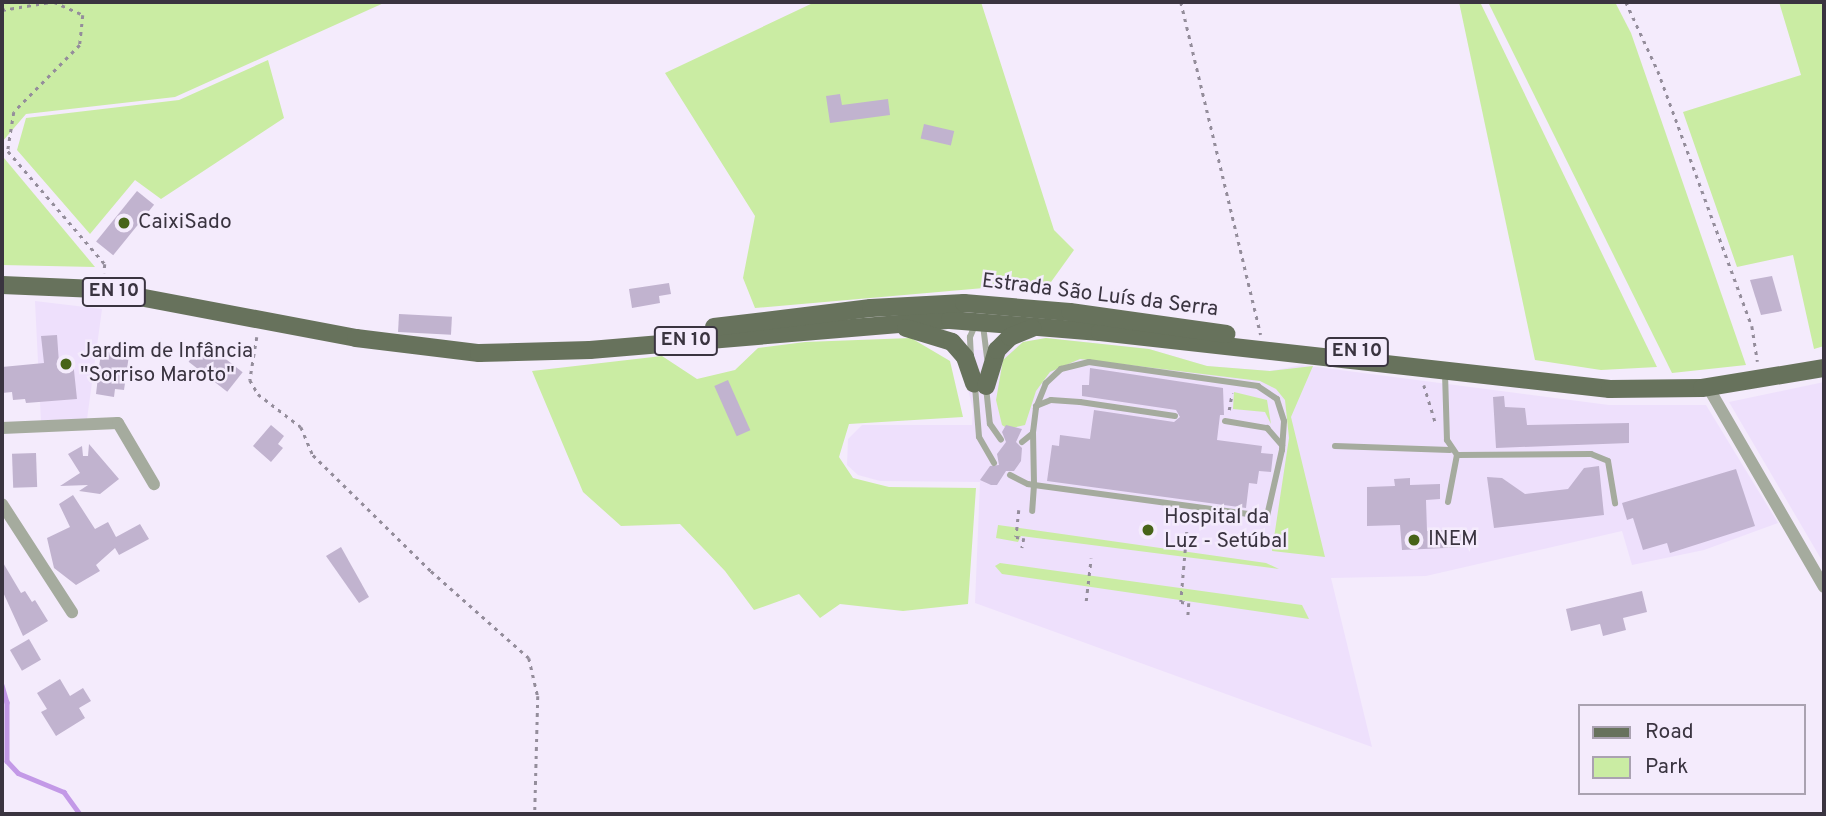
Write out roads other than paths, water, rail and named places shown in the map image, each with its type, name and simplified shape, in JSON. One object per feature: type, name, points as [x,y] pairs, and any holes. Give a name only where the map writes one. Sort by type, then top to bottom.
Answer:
[{"type":"main road","name":"Estrada São Luís da Serra","points":[[2,285],[57,284],[104,290],[393,344],[479,353],[542,353],[985,316],[1043,327],[1589,387],[1708,387],[1824,368]]},
{"type":"main road","name":"Estrada São Luís da Serra","points":[[393,344],[467,349],[550,346],[871,308],[985,316],[1125,318],[1589,387]]},
{"type":"main road","points":[[857,325],[908,329],[945,338],[965,357],[980,384]]},
{"type":"main road","points":[[980,384],[993,355],[1006,341],[1043,327]]},
{"type":"street","points":[[1708,387],[1824,587]]},
{"type":"street","points":[[2,428],[118,424],[153,484]]},
{"type":"street","points":[[2,504],[72,612]]},
{"type":"lane","points":[[985,316],[970,337],[990,424],[1001,440]]},
{"type":"lane","points":[[985,316],[988,338],[980,384],[979,437],[993,463]]},
{"type":"lane","points":[[1010,475],[1034,485],[1267,516],[1282,445],[1284,421],[1277,399],[1258,386],[1079,363],[1061,369],[1046,383],[1036,406],[1033,432],[1034,485],[1032,511]]},
{"type":"lane","points":[[1444,370],[1447,438],[1453,453],[1448,502]]},
{"type":"lane","points":[[1036,406],[1051,400],[1175,416]]},
{"type":"lane","points":[[1226,421],[1267,428],[1282,445]]},
{"type":"lane","points":[[1022,442],[1033,432]]},
{"type":"lane","points":[[1335,446],[1453,453],[1591,454],[1608,461],[1615,503]]},
{"type":"waterway","points":[[2,685],[7,702],[7,761],[18,773],[64,792],[80,814]]},
{"type":"place","name":"CaixiSado","points":[[124,223]]},
{"type":"place","name":"Jardim de Infância \"Sorriso Maroto\"","points":[[66,364]]},
{"type":"place","name":"Hospital da Luz - Setúbal","points":[[1148,530]]},
{"type":"place","name":"INEM","points":[[1414,540]]}]
